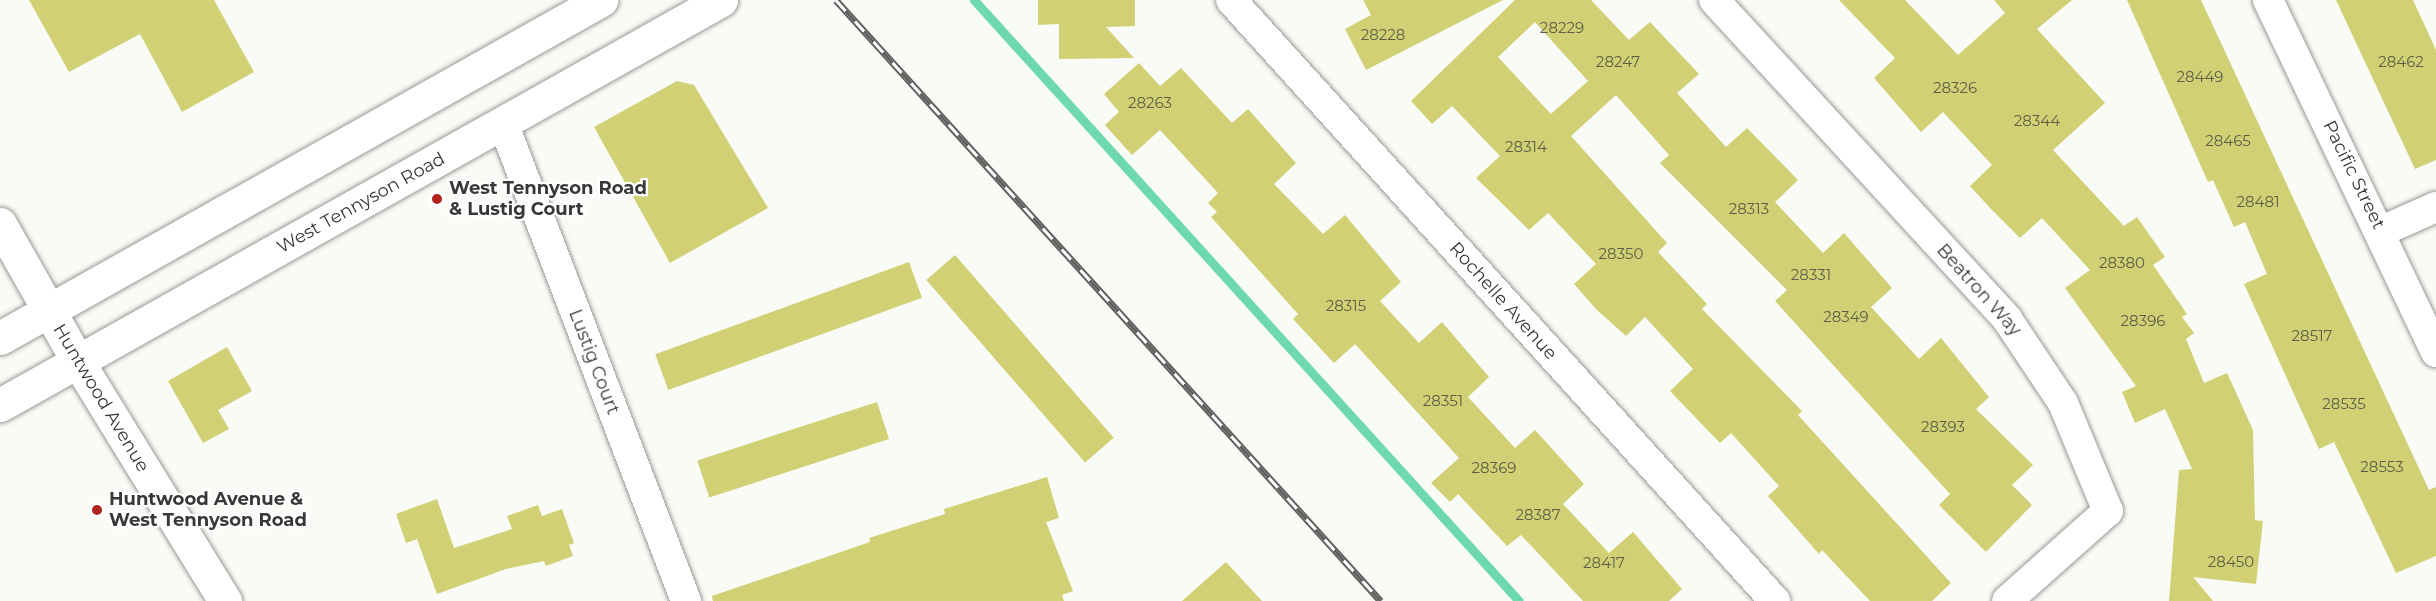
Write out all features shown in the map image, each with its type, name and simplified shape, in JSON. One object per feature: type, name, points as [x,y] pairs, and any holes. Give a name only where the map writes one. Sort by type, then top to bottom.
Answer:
[{"type":"main road","points":[[0,338],[601,0]]},
{"type":"main road","name":"West Tennyson Road","points":[[0,405],[721,0]]},
{"type":"main road","name":"Huntwood Avenue","points":[[0,224],[78,362],[225,601]]},
{"type":"street","name":"Rochelle Avenue","points":[[1231,0],[1775,601]]},
{"type":"street","name":"Beatron Way","points":[[1714,0],[2007,319],[2063,403],[2108,511],[2007,601]]},
{"type":"street","name":"Pacific Street","points":[[2268,0],[2382,231],[2436,352]]},
{"type":"street","name":"Lustig Court","points":[[503,123],[686,601]]},
{"type":"street","points":[[2382,231],[2436,207]]},
{"type":"building","points":[[29,0],[214,0],[254,72],[182,112],[140,34],[69,72]]},
{"type":"building","points":[[1038,0],[1135,0],[1135,26],[1106,27],[1134,58],[1059,59],[1059,24],[1038,25]]},
{"type":"building","points":[[1363,0],[1503,0],[1366,70],[1345,29],[1371,15]]},
{"type":"building","points":[[1515,0],[1591,0],[1629,40],[1650,22],[1699,74],[1677,93],[1726,147],[1747,128],[1798,180],[1775,202],[1823,253],[1844,233],[1892,288],[1871,307],[1919,359],[1941,338],[1989,397],[1976,409],[2033,465],[2012,485],[2032,505],[1986,552],[1939,505],[1950,494],[1775,301],[1787,290],[1660,163],[1669,155],[1616,95],[1571,136],[1667,243],[1658,252],[1707,304],[1702,309],[1802,411],[1798,415],[1951,583],[1932,601],[1870,601],[1822,550],[1819,554],[1768,496],[1779,486],[1731,433],[1720,443],[1670,391],[1693,369],[1645,317],[1626,336],[1596,309],[1574,284],[1596,264],[1548,213],[1529,230],[1476,178],[1500,156],[1452,106],[1432,124],[1411,101]],"holes":[[[1535,22],[1588,81],[1551,114],[1498,57]]]},
{"type":"building","points":[[1839,0],[1905,0],[1958,55],[2005,13],[1994,0],[2072,0],[2037,29],[2105,103],[2053,150],[2124,226],[2137,217],[2165,257],[2153,265],[2187,314],[2182,317],[2194,333],[2186,339],[2204,383],[2227,373],[2253,430],[2255,520],[2263,521],[2256,584],[2193,577],[2213,601],[2169,601],[2179,470],[2192,469],[2165,409],[2135,423],[2122,392],[2136,386],[2065,288],[2090,270],[2042,218],[2020,238],[1990,208],[1970,186],[1992,165],[1943,112],[1921,132],[1874,78],[1895,58]]},
{"type":"building","points":[[2127,0],[2201,0],[2429,490],[2436,487],[2436,556],[2396,573],[2334,442],[2319,449],[2244,284],[2267,274],[2245,222],[2234,227],[2213,180],[2208,182]]},
{"type":"building","points":[[2336,0],[2413,0],[2436,50],[2436,160],[2415,169]]},
{"type":"building","points":[[1139,63],[1160,86],[1181,68],[1232,123],[1248,109],[1296,163],[1274,184],[1323,234],[1345,215],[1401,282],[1380,301],[1419,343],[1442,322],[1489,377],[1468,397],[1515,448],[1535,430],[1584,484],[1563,504],[1609,553],[1633,532],[1682,589],[1669,601],[1583,601],[1521,535],[1507,546],[1458,494],[1450,502],[1431,483],[1459,458],[1355,344],[1334,363],[1293,319],[1298,314],[1211,217],[1217,212],[1208,203],[1218,193],[1160,130],[1132,155],[1105,125],[1119,112],[1104,94]]},
{"type":"building","points":[[677,81],[694,85],[768,208],[670,263],[594,127]]},
{"type":"building","points":[[955,255],[1114,438],[1085,463],[926,280]]},
{"type":"building","points":[[909,262],[922,298],[668,390],[655,354]]},
{"type":"building","points":[[227,347],[252,391],[218,410],[229,429],[203,443],[168,381]]},
{"type":"building","points":[[877,402],[889,439],[709,497],[697,460]]},
{"type":"building","points":[[1047,477],[1059,518],[1046,522],[1073,591],[1062,595],[1064,601],[713,601],[712,596],[870,542],[869,538],[945,514],[944,509]]},
{"type":"building","points":[[437,499],[454,548],[512,529],[507,516],[538,505],[542,516],[562,509],[574,543],[569,545],[573,556],[546,566],[544,561],[506,569],[437,594],[417,539],[406,543],[396,514]]},
{"type":"building","points":[[1226,562],[1262,601],[1182,601]]},
{"type":"waterway","points":[[974,0],[1519,601]]},
{"type":"railway","points":[[836,0],[1381,601]]},
{"type":"place","name":"West Tennyson Road & Lustig Court","points":[[437,199]]},
{"type":"place","name":"Huntwood Avenue & West Tennyson Road","points":[[97,510]]}]
